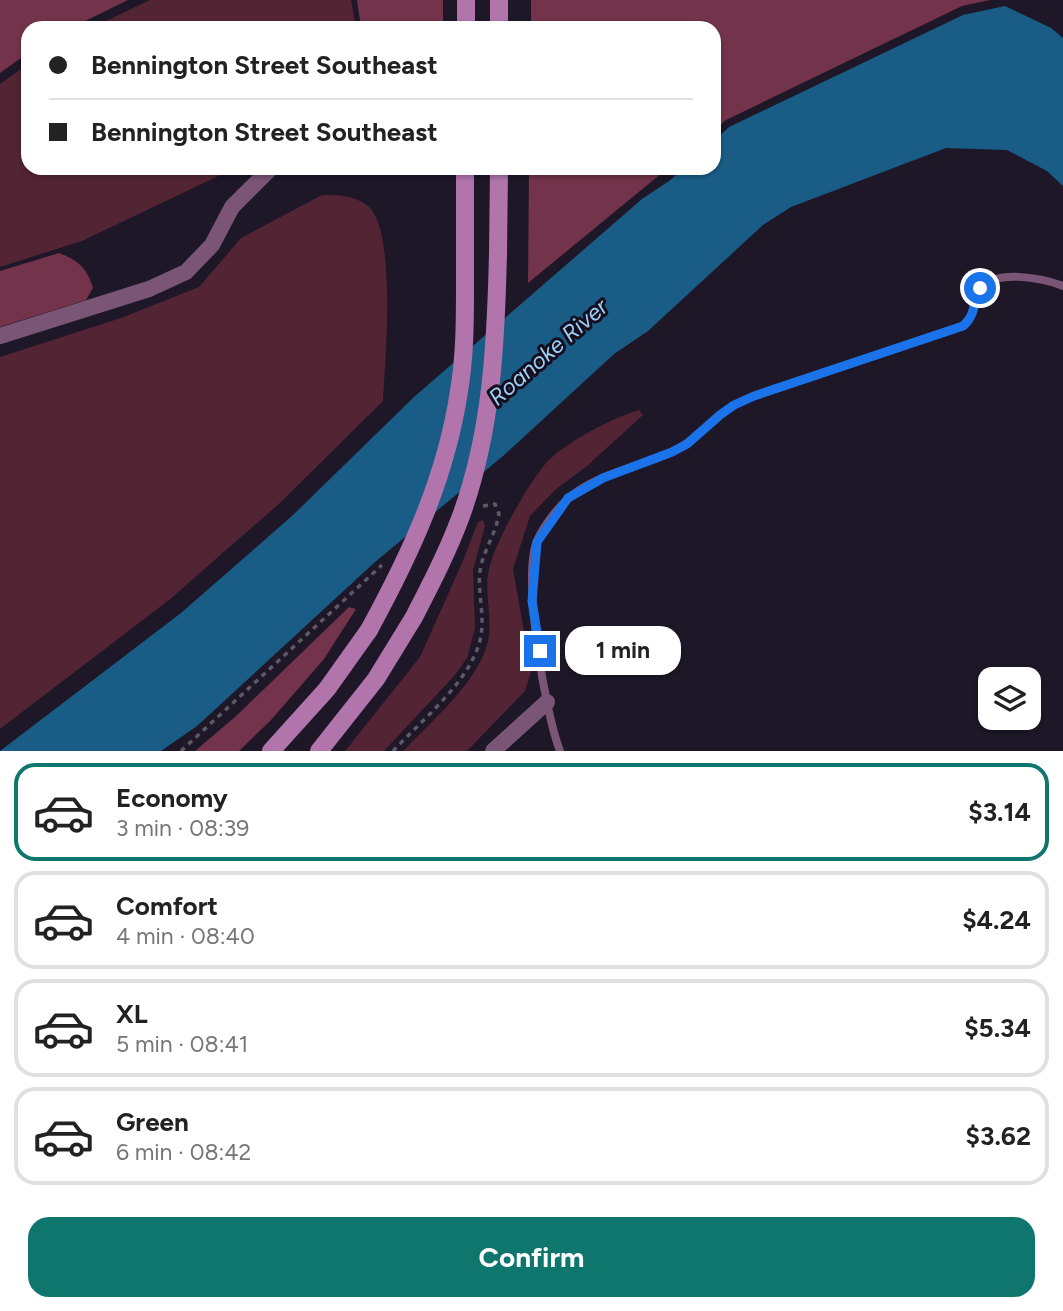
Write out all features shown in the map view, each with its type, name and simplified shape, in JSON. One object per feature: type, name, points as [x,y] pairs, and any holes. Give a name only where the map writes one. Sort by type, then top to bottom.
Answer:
[{"type":"main road","points":[[466,0],[466,21]]},
{"type":"main road","points":[[499,0],[499,21]]},
{"type":"main road","points":[[271,751],[301,720],[369,630],[423,523],[444,460],[460,390],[464,343],[466,175]]},
{"type":"main road","points":[[320,751],[376,679],[414,617],[462,514],[490,397],[496,338],[499,175]]},
{"type":"street","points":[[0,337],[149,289],[187,272],[212,245],[232,206],[264,175]]},
{"type":"street","points":[[493,751],[547,702]]},
{"type":"lane","points":[[560,751],[547,702],[532,601],[533,566],[537,542],[568,498],[603,478],[687,444],[720,415],[754,396],[963,326],[971,319],[980,288],[988,281],[998,278],[1032,278],[1063,286]]},
{"type":"path","points":[[393,751],[462,676],[478,647],[481,632],[479,582],[482,563],[497,524],[499,513],[495,505]]},
{"type":"path","points":[[181,751],[342,603]]},
{"type":"shaded area","points":[[0,0],[128,0],[85,21],[21,21],[21,58],[0,73]]},
{"type":"shaded area","points":[[150,0],[351,0],[355,21],[106,21]]},
{"type":"shaded area","points":[[357,0],[443,0],[443,21],[360,21]]},
{"type":"shaded area","points":[[531,0],[990,0],[962,6],[721,124],[721,21],[531,21]]},
{"type":"shaded area","points":[[21,69],[21,175],[220,175],[82,241],[0,267],[0,84]]},
{"type":"shaded area","points":[[529,175],[659,175],[528,283]]},
{"type":"shaded area","points":[[322,195],[357,200],[368,206],[377,220],[383,242],[387,298],[383,401],[281,502],[169,600],[0,729],[0,357],[121,318],[199,287],[241,238]]},
{"type":"shaded area","points":[[59,253],[77,262],[88,275],[93,288],[86,300],[0,327],[0,271]]},
{"type":"shaded area","points":[[639,410],[643,415],[587,466],[555,490],[530,516],[513,569],[531,671],[525,691],[467,751],[403,751],[450,703],[480,662],[488,638],[487,589],[492,557],[531,483],[547,462],[566,446],[604,424]]},
{"type":"shaded area","points":[[483,520],[485,526],[473,570],[475,628],[467,658],[455,675],[384,751],[345,751],[420,657],[478,522]]},
{"type":"shaded area","points":[[349,607],[356,609],[324,659],[271,720],[239,751],[195,751],[235,717]]},
{"type":"water","name":"Roanoke River","points":[[1005,6],[1051,28],[1063,38],[1063,186],[1047,171],[1007,150],[946,148],[791,207],[763,225],[648,331],[614,354],[503,456],[375,562],[197,726],[161,751],[0,751],[181,613],[293,515],[414,397],[642,199],[676,175],[721,175],[721,134],[729,127],[963,15]]},
{"type":"route","points":[[540,651],[532,601],[537,542],[568,498],[603,478],[687,444],[720,415],[754,396],[963,326],[971,319],[980,288]]}]
